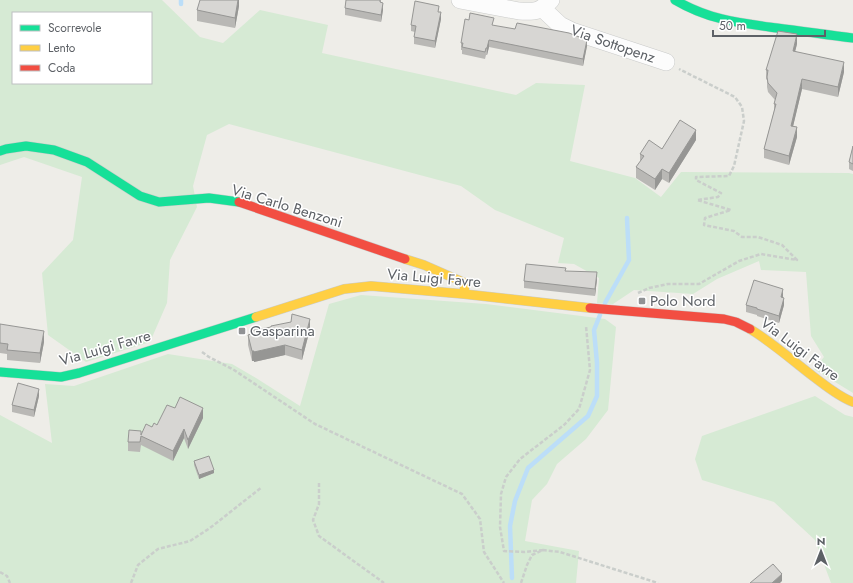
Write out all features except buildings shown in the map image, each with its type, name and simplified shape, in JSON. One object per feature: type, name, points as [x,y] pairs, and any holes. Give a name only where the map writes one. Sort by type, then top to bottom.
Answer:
[{"type":"street","name":"Via Sottopenz","points":[[460,0],[519,11],[534,12],[547,4],[560,25],[572,31],[666,62]]},
{"type":"street","points":[[675,0],[682,5],[700,13],[718,19],[752,25],[853,38]]},
{"type":"street","name":"Via Carlo Benzoni","points":[[0,151],[26,146],[54,150],[87,162],[140,196],[159,202],[210,198],[238,202],[424,265],[465,283],[464,294]]},
{"type":"street","name":"Via Luigi Favre","points":[[0,372],[61,377],[79,373],[344,289],[372,286],[464,294],[584,308],[707,317],[727,320],[747,327],[764,338],[826,386],[845,399],[853,402]]},
{"type":"path","points":[[636,294],[649,288],[668,284],[699,284],[739,261],[761,254],[797,260],[782,246],[758,237],[742,237],[734,231],[704,225],[705,218],[731,210],[697,200],[718,197],[721,193],[696,180],[696,177],[729,176],[734,166],[744,120],[742,107],[735,97],[666,62]]},
{"type":"path","points":[[584,308],[590,370],[579,409],[564,425],[520,459],[506,477],[501,494],[500,527],[504,551],[524,552],[543,550],[560,552],[658,583]]},
{"type":"path","points":[[186,339],[209,358],[234,370],[315,424],[462,494],[480,519],[484,552],[504,583]]},
{"type":"path","points":[[319,483],[319,504],[313,520],[319,536],[384,583]]},
{"type":"path","points":[[131,583],[138,565],[158,549],[190,541],[210,528],[262,487]]},
{"type":"path","points":[[521,583],[532,555],[543,550]]},
{"type":"path","points":[[0,572],[7,576],[10,583]]},
{"type":"green space","points":[[0,0],[162,0],[200,37],[223,43],[260,10],[328,25],[322,53],[516,95],[536,83],[585,85],[570,161],[635,178],[661,197],[681,172],[853,174],[853,393],[814,369],[824,357],[811,336],[806,272],[761,270],[759,261],[717,279],[693,294],[634,290],[613,304],[597,303],[599,278],[574,264],[558,263],[564,238],[495,210],[461,186],[229,124],[207,135],[193,186],[197,207],[170,260],[167,303],[150,342],[86,362],[48,335],[42,273],[73,240],[82,177],[24,157],[0,165]]},
{"type":"green space","points":[[361,295],[486,304],[605,319],[616,327],[608,410],[586,439],[557,464],[547,484],[532,500],[525,541],[579,551],[576,583],[0,583],[0,415],[52,443],[45,384],[74,386],[168,354],[232,364],[300,406],[329,304]]},
{"type":"green space","points":[[815,396],[845,415],[853,417],[853,583],[831,583],[815,540],[774,502],[702,480],[695,459],[702,436]]},
{"type":"waterway","points":[[605,303],[629,260],[627,218]]},
{"type":"waterway","points":[[512,578],[510,526],[515,501],[528,468],[588,416],[597,396],[597,363],[594,330],[600,315]]},
{"type":"traffic: fast","points":[[675,0],[700,12],[724,20],[853,38]]},
{"type":"traffic: fast","points":[[0,151],[26,146],[54,150],[87,162],[140,196],[159,202],[209,198],[239,202]]},
{"type":"traffic: fast","points":[[0,372],[61,377],[79,373],[256,317]]},
{"type":"traffic: slow","points":[[405,259],[424,265],[465,283],[464,294]]},
{"type":"traffic: slow","points":[[256,317],[344,289],[371,286],[464,294],[590,308]]},
{"type":"traffic: slow","points":[[750,329],[775,346],[833,391],[853,402]]},
{"type":"traffic: jam","points":[[239,202],[405,259]]},
{"type":"traffic: jam","points":[[590,308],[724,319],[736,322],[750,329]]},
{"type":"place","name":"Polo Nord","points":[[642,301]]},
{"type":"place","name":"Gasparina","points":[[242,331]]}]
